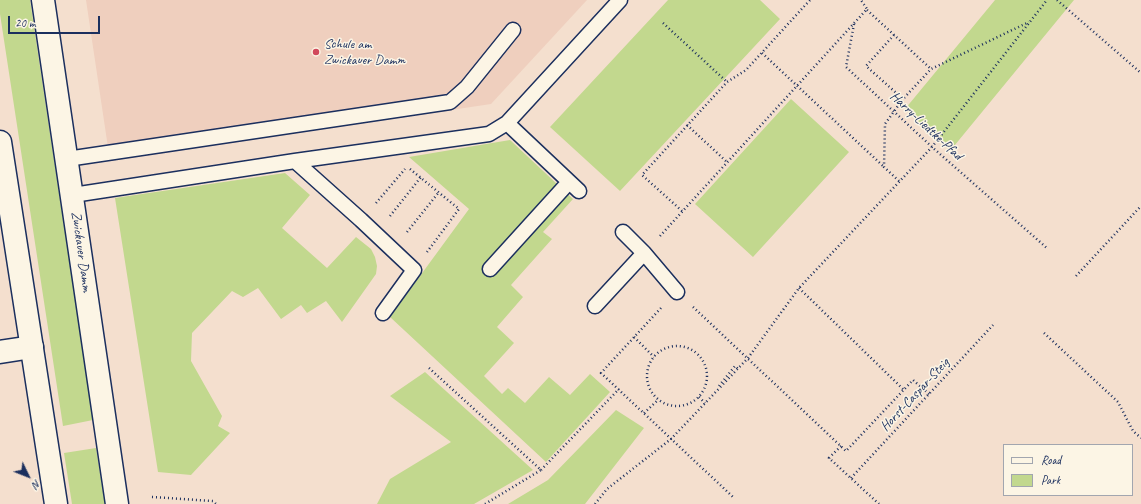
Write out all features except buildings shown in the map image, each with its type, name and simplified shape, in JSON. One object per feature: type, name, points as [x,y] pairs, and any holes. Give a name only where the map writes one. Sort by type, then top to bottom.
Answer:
[{"type":"street","name":"Zwickauer Damm","points":[[43,0],[73,195],[117,504]]},
{"type":"street","points":[[0,142],[56,504]]},
{"type":"street","points":[[0,352],[32,347]]},
{"type":"lane","points":[[73,195],[295,161],[489,134],[507,123],[620,0]]},
{"type":"lane","points":[[67,158],[450,102],[467,87],[514,30]]},
{"type":"lane","points":[[507,123],[579,192]]},
{"type":"lane","points":[[295,161],[414,270],[383,313]]},
{"type":"lane","points":[[490,269],[569,182]]},
{"type":"lane","points":[[622,232],[644,253],[677,292]]},
{"type":"lane","points":[[595,306],[644,253]]},
{"type":"path","points":[[682,211],[642,175],[727,82],[746,70],[810,0]]},
{"type":"path","points":[[861,0],[867,9],[931,69]]},
{"type":"path","points":[[595,504],[607,489],[671,439],[715,393],[735,366],[738,369],[748,358],[799,288],[932,147],[1047,0]]},
{"type":"path","points":[[1057,0],[1141,73]]},
{"type":"path","points":[[644,253],[867,9]]},
{"type":"path","points":[[884,167],[886,124],[903,100],[931,69],[1029,22]]},
{"type":"path","points":[[663,23],[727,82]]},
{"type":"path","name":"Harry-Liedtke-Pfad","points":[[854,24],[846,67],[932,147],[1048,248]]},
{"type":"path","points":[[894,35],[866,66],[903,100]]},
{"type":"path","points":[[762,53],[899,181]]},
{"type":"path","points":[[687,125],[727,162]]},
{"type":"path","points":[[361,220],[408,166],[459,209],[414,270]]},
{"type":"path","points":[[389,218],[421,177]]},
{"type":"path","points":[[407,232],[438,192]]},
{"type":"path","points":[[1076,276],[1141,206]]},
{"type":"path","points":[[799,288],[904,390]]},
{"type":"path","points":[[733,497],[601,373],[677,292],[846,451],[913,380],[929,394]]},
{"type":"path","name":"Horst-Caspar-Steig","points":[[851,478],[993,325]]},
{"type":"path","points":[[1044,334],[1118,402],[1133,431],[1141,438]]},
{"type":"path","points":[[634,337],[654,357]]},
{"type":"path","points":[[670,347],[684,348],[697,354],[703,362],[706,370],[704,389],[699,397],[691,403],[683,406],[670,406],[658,400],[651,393],[647,384],[646,374],[654,357],[661,350],[670,347]]},
{"type":"path","points":[[429,368],[541,470]]},
{"type":"path","points":[[484,504],[541,470],[619,390]]},
{"type":"path","points":[[699,397],[705,403]]},
{"type":"path","points":[[644,414],[658,400]]},
{"type":"path","points":[[841,446],[829,458],[879,504]]},
{"type":"path","points":[[152,497],[213,501],[216,504]]},
{"type":"shaded area","name":"Schule am Zwickauer Damm","points":[[86,0],[587,0],[491,104],[110,161]]},
{"type":"green space","points":[[0,0],[30,0],[93,420],[63,426],[0,14]]},
{"type":"green space","points":[[668,0],[760,0],[780,19],[620,191],[550,127]]},
{"type":"green space","points":[[995,0],[1074,0],[950,151],[905,109]]},
{"type":"green space","points":[[791,99],[849,152],[753,257],[695,204]]},
{"type":"green space","points":[[510,140],[573,199],[543,232],[552,239],[511,285],[523,297],[497,327],[514,343],[484,376],[502,394],[508,388],[525,403],[549,377],[570,395],[590,374],[610,392],[546,462],[390,317],[469,209],[409,157]]},
{"type":"green space","points":[[285,173],[310,195],[282,228],[327,268],[356,237],[371,249],[377,266],[376,274],[342,322],[326,301],[307,313],[301,305],[281,319],[258,288],[243,297],[232,291],[192,333],[191,361],[222,416],[218,426],[230,433],[191,475],[158,472],[115,198]]},
{"type":"green space","points":[[425,372],[533,470],[474,504],[377,504],[390,479],[451,442],[390,396]]},
{"type":"green space","points":[[616,410],[644,428],[585,504],[508,504],[548,480]]},
{"type":"green space","points":[[96,448],[105,504],[72,504],[64,453]]},
{"type":"place","name":"Schule am Zwickauer Damm","points":[[316,52]]}]
